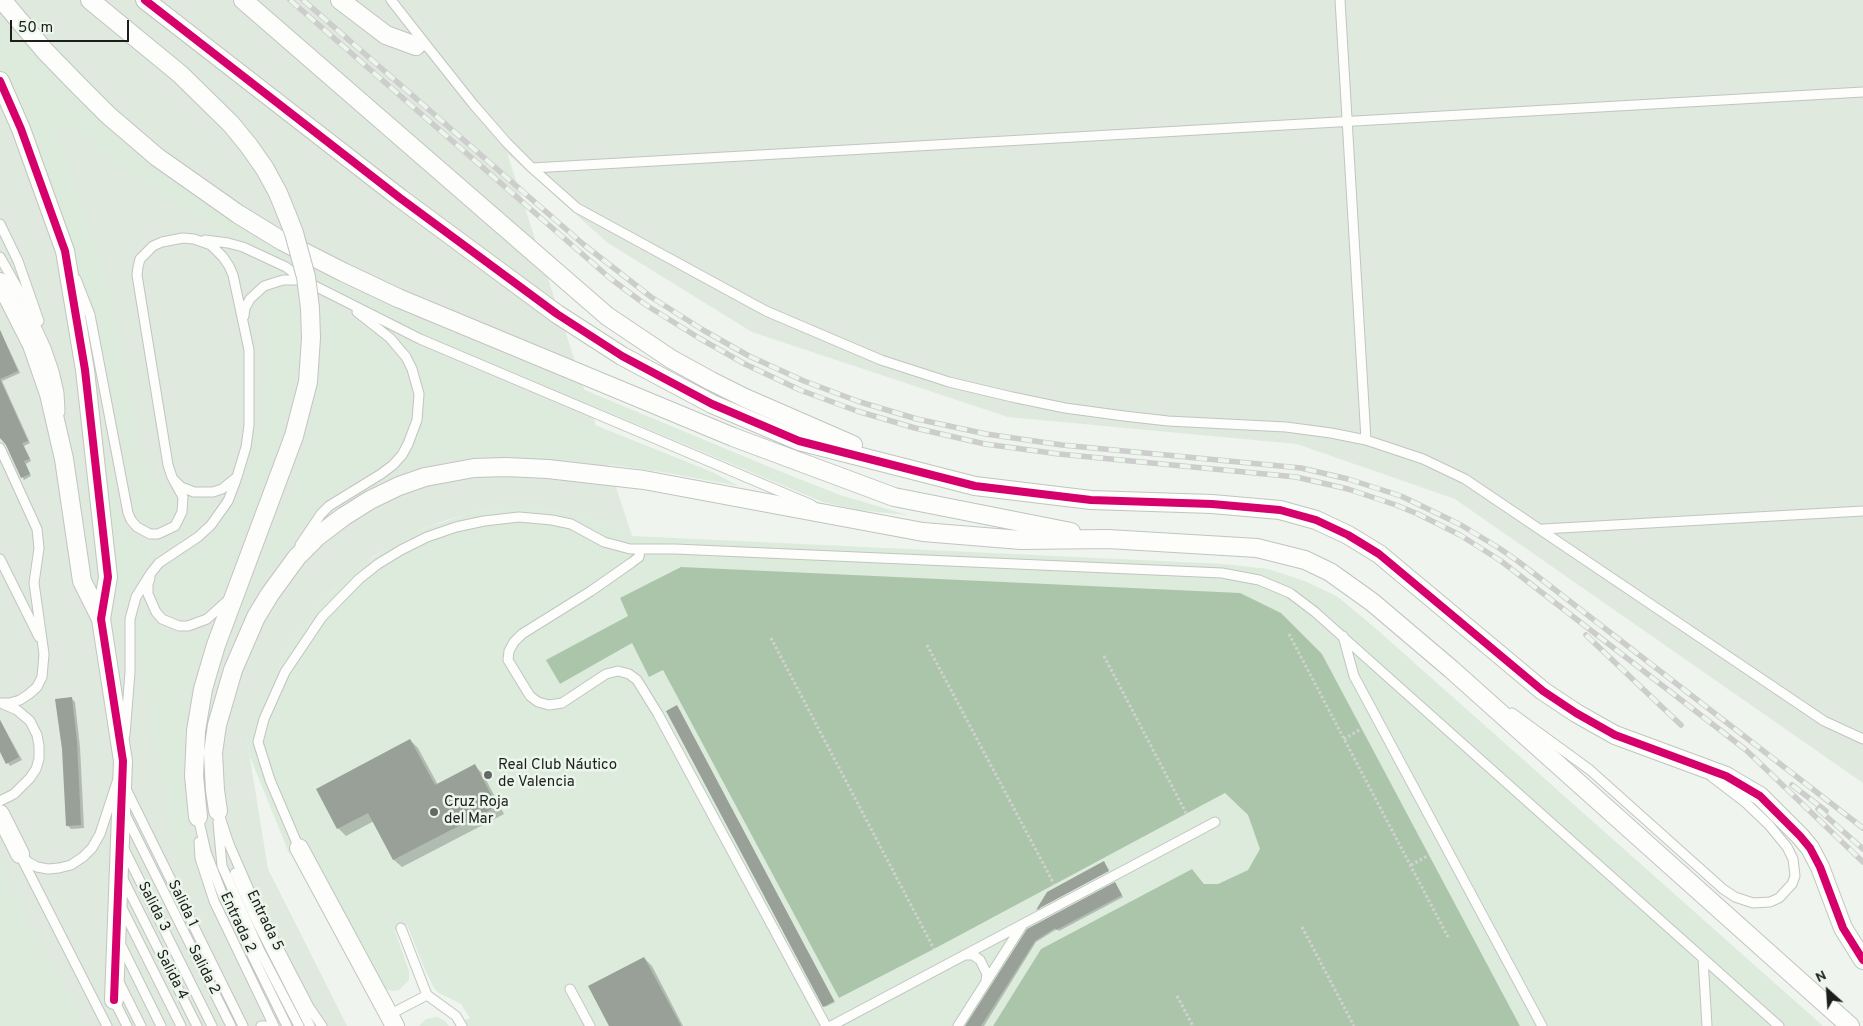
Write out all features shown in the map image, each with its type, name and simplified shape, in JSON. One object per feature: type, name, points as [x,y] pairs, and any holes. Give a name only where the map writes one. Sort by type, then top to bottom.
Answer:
[{"type":"street","points":[[2,0],[44,51],[76,84],[108,115],[157,157],[238,214],[343,272],[398,298],[733,437],[894,497],[1108,539]]},
{"type":"street","points":[[90,0],[180,74],[231,124],[249,146],[265,169],[287,215],[304,268],[310,308],[308,382],[301,411],[286,460],[216,645],[203,689],[196,731],[194,776],[198,817]]},
{"type":"street","points":[[145,0],[501,274],[557,314],[622,356],[712,404],[799,440],[975,486],[1091,500],[1246,506],[1280,510],[1316,520],[1348,535],[1379,554],[1543,691],[1576,714],[1615,734],[1726,776],[1760,796],[1810,848],[1820,867],[1843,928],[1863,960]]},
{"type":"street","points":[[243,0],[615,322],[671,359],[711,381],[805,425],[909,469]]},
{"type":"street","points":[[340,0],[386,34],[421,46]]},
{"type":"street","points":[[0,80],[21,129],[65,251],[85,370],[99,485],[108,577],[101,619]]},
{"type":"street","points":[[0,282],[22,322],[41,368],[64,459],[82,581],[101,619],[123,761],[114,1000]]},
{"type":"street","points":[[218,811],[214,790],[213,753],[217,725],[233,670],[256,617],[270,594],[297,557],[318,536],[343,517],[370,500],[399,486],[426,478],[474,468],[522,468],[600,474],[644,480],[923,532],[1021,540],[1108,539],[1257,548],[1305,560],[1330,572],[1372,602],[1451,669],[1850,1026]]},
{"type":"street","points":[[0,814],[20,854]]},
{"type":"street","points":[[299,848],[392,1020]]},
{"type":"lane","points":[[391,0],[421,46],[486,119],[532,168],[578,208],[766,310],[881,360],[949,382],[1012,398],[1065,408],[1168,421],[1286,427],[1331,432],[1366,440],[1423,459],[1466,479],[1824,721],[1863,739]]},
{"type":"lane","points":[[1340,0],[1366,440]]},
{"type":"lane","points":[[532,168],[1863,92]]},
{"type":"lane","points":[[0,224],[24,278],[38,317],[46,348]]},
{"type":"lane","points":[[65,251],[90,315],[128,513],[137,527],[150,534],[158,534],[175,526],[180,519],[183,498],[168,465],[137,275],[138,267],[140,259],[153,246],[173,240],[194,239],[228,243],[243,247],[286,267],[302,280],[338,299],[420,339],[840,517]]},
{"type":"lane","points":[[20,854],[37,867],[48,868],[71,865],[92,848],[100,834],[123,761],[130,672],[130,619],[136,597],[151,572],[159,563],[198,537],[211,525],[228,501],[246,447],[249,425],[250,366],[233,275],[226,261],[211,244],[194,239]]},
{"type":"lane","points":[[0,258],[22,296],[54,370],[59,394],[64,459]]},
{"type":"lane","points":[[243,321],[245,308],[250,299],[264,286],[283,280],[302,280]]},
{"type":"lane","points":[[270,594],[321,514],[329,506],[393,465],[402,455],[408,444],[417,420],[419,394],[414,375],[406,358],[390,338],[338,299]]},
{"type":"lane","points":[[0,448],[37,529],[39,548],[34,583],[44,654],[42,677],[37,686],[20,700],[0,703]]},
{"type":"lane","points":[[176,482],[188,490],[213,492],[222,489],[237,477]]},
{"type":"lane","points":[[1543,530],[1863,511]]},
{"type":"lane","points":[[299,848],[261,757],[258,742],[260,729],[285,672],[322,616],[359,579],[378,564],[401,550],[428,537],[456,527],[484,521],[519,517],[571,524],[592,537],[617,546],[640,549],[1222,573],[1259,580],[1290,594],[1343,636],[1779,1026]]},
{"type":"lane","points":[[640,549],[639,556],[631,563],[591,591],[522,634],[509,651],[508,660],[530,696],[538,702],[549,705],[562,703],[606,674],[618,671],[629,674],[637,680],[658,714],[826,1026]]},
{"type":"lane","points":[[0,558],[39,637],[44,654]]},
{"type":"lane","points":[[151,572],[148,584],[151,603],[162,619],[179,626],[188,626],[207,619],[229,600],[238,586]]},
{"type":"lane","points":[[1343,636],[1354,676],[1542,1026]]},
{"type":"lane","points":[[1451,669],[1590,770],[1723,889],[1753,903],[1770,902],[1779,898],[1792,884],[1795,876],[1793,859],[1787,847],[1769,825],[1746,803],[1696,764]]},
{"type":"lane","points":[[0,703],[17,710],[30,721],[38,736],[39,746],[39,760],[30,778],[14,794],[0,801]]},
{"type":"lane","name":"Salida 1","points":[[122,782],[243,1026]]},
{"type":"lane","name":"Salida 2","points":[[121,808],[231,1026]]},
{"type":"lane","points":[[218,811],[222,866],[259,949],[299,1026]]},
{"type":"lane","points":[[218,811],[230,861],[242,890],[310,1026]]},
{"type":"lane","name":"Entrada 5","points":[[218,811],[253,899],[309,1007],[322,1026]]},
{"type":"lane","points":[[198,817],[200,858],[207,884],[226,928],[274,1026]]},
{"type":"lane","name":"Entrada 2","points":[[198,817],[206,852],[223,896],[287,1026]]},
{"type":"lane","points":[[831,1026],[1216,822]]},
{"type":"lane","name":"Salida 3","points":[[120,842],[212,1026]]},
{"type":"lane","points":[[20,854],[107,1026]]},
{"type":"lane","name":"Salida 4","points":[[119,870],[197,1026]]},
{"type":"lane","points":[[118,899],[181,1026]]},
{"type":"lane","points":[[958,1026],[1023,924]]},
{"type":"lane","points":[[400,928],[427,996],[449,1010],[456,1016],[462,1026]]},
{"type":"lane","points":[[116,936],[161,1026]]},
{"type":"lane","points":[[964,955],[973,955],[980,960],[987,974],[985,983]]},
{"type":"lane","points":[[1703,958],[1707,1026]]},
{"type":"lane","points":[[115,973],[141,1026]]},
{"type":"lane","points":[[570,989],[590,1026]]},
{"type":"lane","points":[[392,1020],[427,996]]},
{"type":"lane","points":[[114,1000],[127,1026]]},
{"type":"lane","points":[[261,1026],[268,1026]]},
{"type":"path","points":[[1289,634],[1448,937]]},
{"type":"path","points":[[771,638],[934,949]]},
{"type":"path","points":[[927,645],[1054,884]]},
{"type":"path","points":[[1104,656],[1186,813]]},
{"type":"path","points":[[1344,739],[1361,729]]},
{"type":"path","points":[[1410,865],[1429,855]]},
{"type":"path","points":[[1302,928],[1354,1026]]},
{"type":"path","points":[[1177,996],[1193,1026]]},
{"type":"shaded area","points":[[0,0],[1863,0],[1863,783],[1455,499],[1297,444],[1008,417],[752,332],[608,243],[507,153],[632,536],[617,527],[568,513],[532,508],[504,508],[469,513],[441,522],[418,531],[374,556],[335,589],[318,606],[280,663],[247,740],[268,869],[347,1026],[0,1026]]},
{"type":"shaded area","points":[[0,18],[42,65],[82,105],[142,160],[224,218],[287,259],[288,262],[172,200],[118,162],[70,123],[56,129],[89,224],[114,311],[143,466],[176,503],[173,511],[163,522],[152,524],[142,521],[137,513],[100,335],[90,298],[62,210],[0,58]]},
{"type":"shaded area","points":[[317,274],[367,299],[774,469],[840,495],[907,515],[858,510],[823,502],[434,340],[318,278]]},
{"type":"shaded area","points":[[275,291],[295,294],[297,362],[293,392],[283,429],[231,572],[216,595],[201,609],[188,615],[176,614],[165,608],[158,597],[157,585],[163,573],[177,559],[196,549],[209,539],[225,521],[246,484],[264,409],[268,362],[267,304],[262,301],[264,297]]},
{"type":"shaded area","points":[[323,305],[385,342],[394,352],[405,370],[411,390],[411,410],[406,431],[396,450],[382,465],[340,487],[321,502],[265,573],[241,615],[288,500],[307,441],[318,393],[323,356]]},
{"type":"shaded area","points":[[396,336],[441,359],[570,415],[712,472],[739,486],[668,473],[584,461],[523,457],[488,456],[455,458],[396,471],[412,450],[422,424],[425,402],[422,381],[411,356]]},
{"type":"shaded area","points":[[107,457],[112,462],[122,525],[134,539],[158,546],[168,543],[185,531],[191,518],[191,503],[214,503],[206,516],[180,538],[159,552],[137,574],[126,596],[122,610],[105,462]]},
{"type":"shaded area","name":"Real Club Náutico de Valencia","points":[[504,508],[532,508],[568,513],[617,527],[632,536],[1224,564],[1268,569],[1307,582],[1338,597],[1374,627],[1823,1026],[1520,1026],[1322,654],[620,599],[629,616],[547,660],[560,684],[632,643],[649,676],[663,670],[839,998],[1225,793],[1248,815],[1261,850],[1248,870],[1218,884],[1204,884],[1192,869],[1041,949],[993,1026],[454,1026],[470,1018],[461,1004],[439,993],[434,988],[407,925],[395,931],[409,971],[409,980],[399,990],[393,991],[383,988],[306,845],[289,853],[250,757],[247,740],[259,705],[280,663],[300,631],[318,606],[355,570],[396,542],[418,531],[469,513]]},
{"type":"shaded area","points":[[681,567],[1240,593],[1281,613],[1322,654],[1520,1026],[993,1026],[1041,949],[1192,869],[1204,884],[1218,884],[1248,870],[1260,849],[1248,815],[1225,793],[839,998],[663,670],[649,677],[632,643],[560,684],[546,660],[628,616],[620,598]]},
{"type":"shaded area","points":[[139,618],[145,618],[163,632],[178,638],[191,638],[205,633],[208,635],[196,660],[183,734],[182,777],[194,857],[187,865],[176,854],[162,785],[138,647],[136,623]]},
{"type":"shaded area","points":[[0,866],[84,1026],[0,1026]]},
{"type":"shaded area","points":[[437,1017],[445,1021],[449,1026],[419,1026],[426,1019]]},
{"type":"building","points":[[0,330],[18,371],[0,379]]},
{"type":"building","points":[[0,379],[28,441],[22,443],[30,459],[24,461],[30,474],[21,478],[6,445],[0,438]]},
{"type":"building","points":[[72,697],[77,742],[81,825],[66,826],[62,749],[55,699]]},
{"type":"building","points":[[677,705],[834,1001],[823,1007],[666,711]]},
{"type":"building","points":[[0,720],[19,757],[6,764],[0,752]]},
{"type":"building","points":[[410,739],[435,785],[475,764],[497,806],[393,860],[368,813],[337,829],[316,789]]},
{"type":"building","points":[[1104,861],[1109,871],[1036,910],[1047,892]]},
{"type":"building","points":[[1115,882],[1122,895],[1056,930],[1055,928],[1035,941],[981,1026],[965,1026],[1027,929]]},
{"type":"building","points":[[644,957],[681,1026],[609,1026],[588,986]]},
{"type":"railway","points":[[290,0],[611,279],[646,305],[745,364],[800,390],[857,411],[915,428],[985,444],[1059,454],[1296,477],[1348,489],[1418,514],[1460,535],[1501,561],[1746,750],[1863,862]]},
{"type":"railway","points":[[303,0],[583,244],[651,297],[749,356],[804,381],[860,402],[917,419],[986,434],[1062,445],[1301,468],[1348,479],[1401,496],[1461,525],[1519,562],[1863,828]]},
{"type":"railway","points":[[1586,635],[1681,725]]},
{"type":"railway","points":[[1792,785],[1826,811]]},
{"type":"railway","points":[[1818,809],[1863,849]]},
{"type":"cycle path","points":[[145,0],[400,198],[557,314],[622,356],[712,404],[799,441],[975,486],[1091,500],[1212,504],[1280,510],[1316,520],[1348,535],[1379,554],[1543,691],[1576,713],[1615,735],[1726,776],[1760,796],[1810,848],[1820,867],[1843,928],[1863,960]]},
{"type":"cycle path","points":[[0,81],[21,129],[65,251],[85,370],[108,577],[101,619],[123,761],[114,1000]]},
{"type":"place","name":"Real Club Náutico de Valencia","points":[[488,775]]},
{"type":"place","name":"Cruz Roja del Mar","points":[[434,812]]}]
